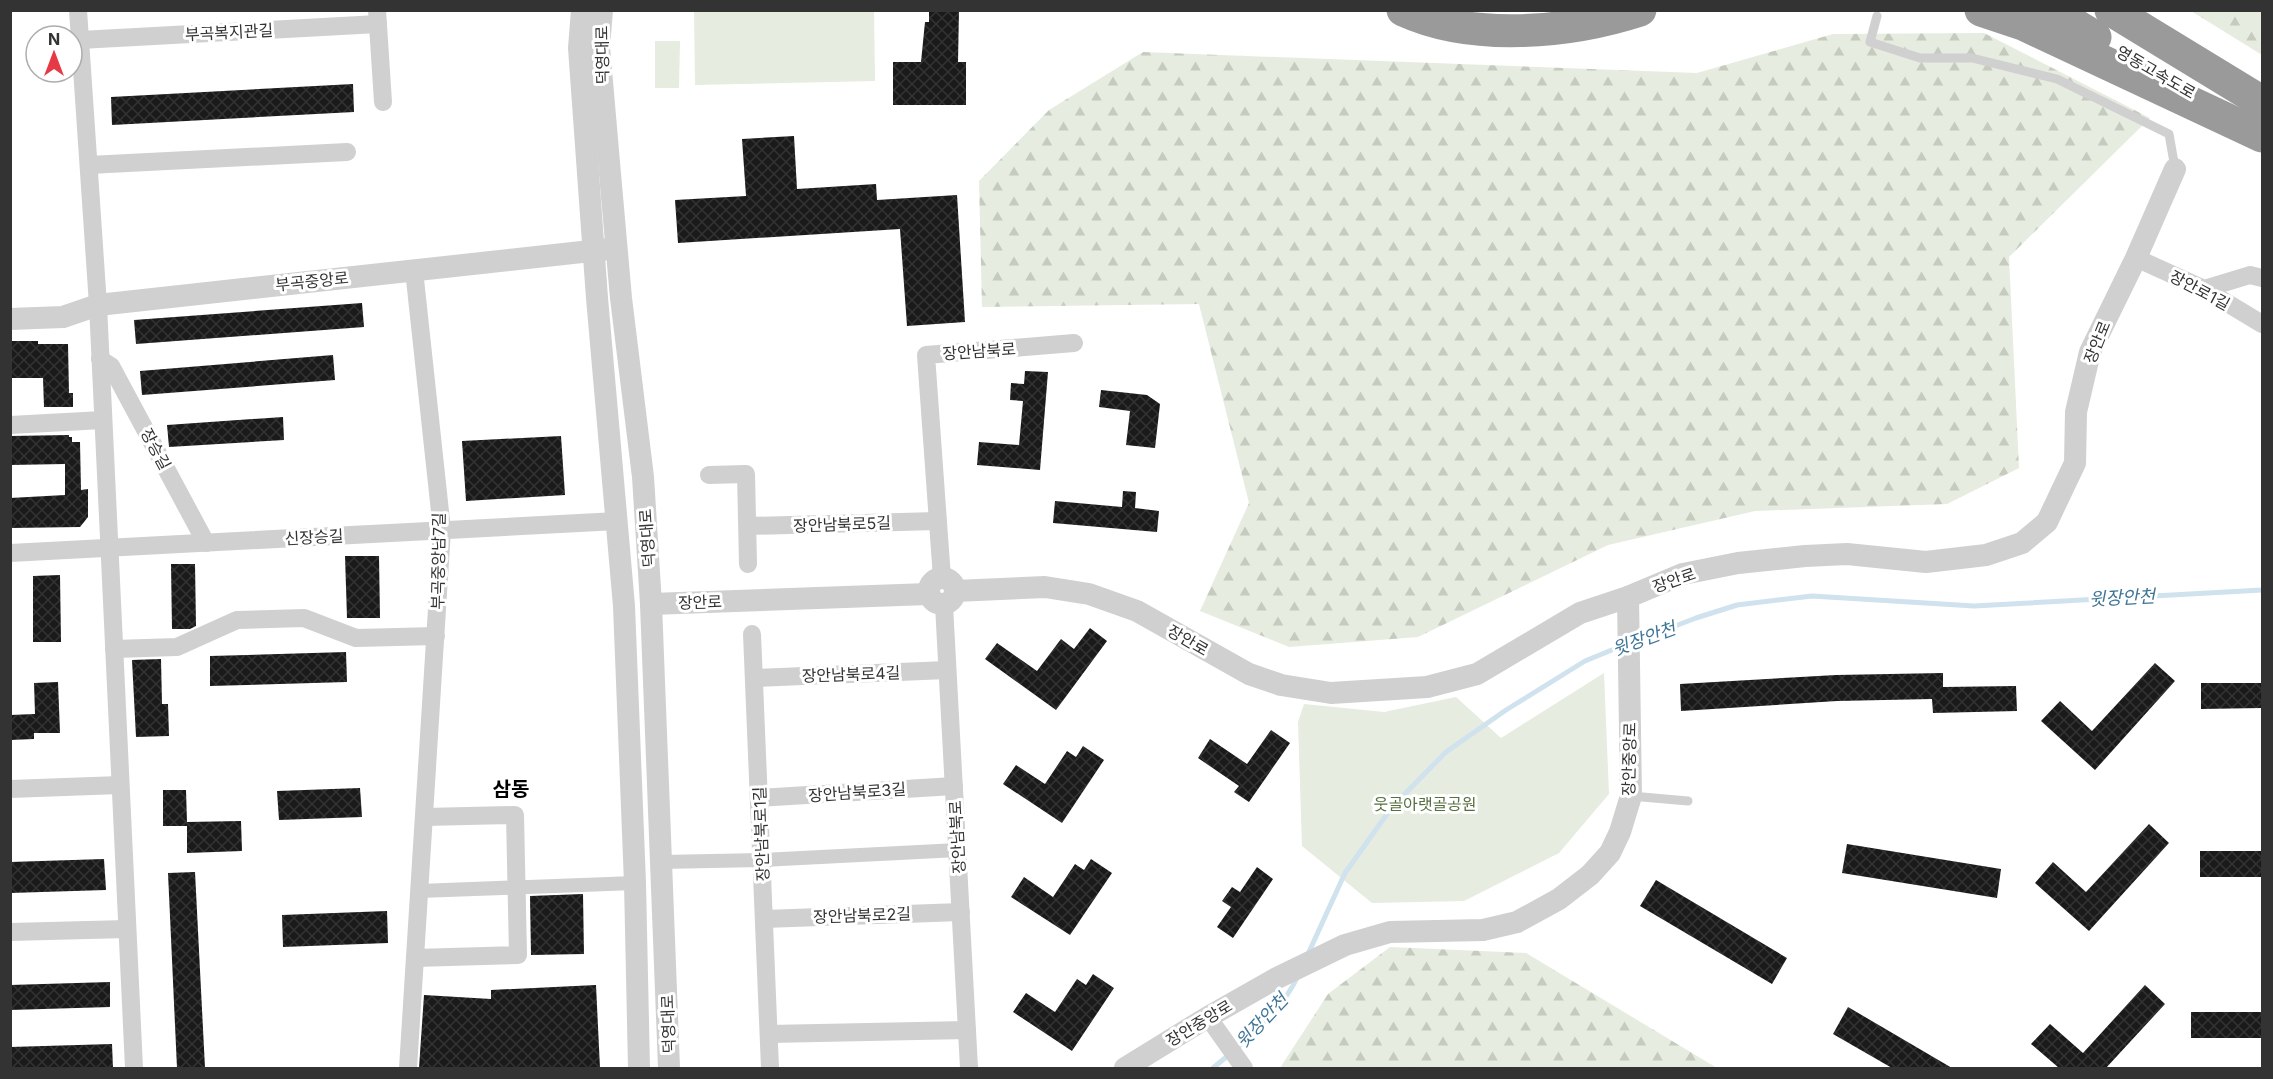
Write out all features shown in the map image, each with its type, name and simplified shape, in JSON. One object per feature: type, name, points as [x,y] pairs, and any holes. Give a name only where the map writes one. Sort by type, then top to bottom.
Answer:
[{"type":"highway","points":[[1403,10],[1426,21],[1486,30],[1538,30],[1619,17],[1640,10]]},
{"type":"highway","points":[[1481,10],[1490,10]]},
{"type":"highway","points":[[1982,10],[2023,24],[2262,135]]},
{"type":"highway","name":"영동고속도로","points":[[2050,10],[2262,135]]},
{"type":"highway","name":"영동고속도로","points":[[2111,10],[2262,102]]},
{"type":"street","name":"덕영대로","points":[[582,10],[579,48],[605,250],[643,477],[651,604],[669,1068]]},
{"type":"street","name":"덕영대로","points":[[602,10],[599,47],[605,250],[617,521],[624,606],[635,883],[639,1068]]},
{"type":"street","name":"부곡복지관길","points":[[84,40],[377,17],[383,102]]},
{"type":"street","points":[[84,84],[98,305],[134,1068]]},
{"type":"street","points":[[89,165],[347,152]]},
{"type":"street","name":"장안로","points":[[651,604],[1045,587],[1089,594],[1137,611],[1250,674],[1281,686],[1331,693],[1427,687],[1477,674],[1580,613],[1629,607],[1683,574],[1738,563],[1805,556],[1847,554],[1926,562],[1986,555],[2022,543],[2047,522],[2075,463],[2076,412],[2090,352],[2136,258],[2175,169]]},
{"type":"street","name":"부곡중앙로","points":[[10,320],[63,317],[98,305],[605,250]]},
{"type":"street","name":"장안로1길","points":[[2136,258],[2257,316]]},
{"type":"street","name":"부곡중앙남7길","points":[[408,1068],[442,530],[414,270]]},
{"type":"street","points":[[2204,289],[2250,275],[2262,278]]},
{"type":"street","name":"장안남북로","points":[[969,1068],[943,592],[926,355],[1074,343]]},
{"type":"street","name":"장승길","points":[[100,359],[111,366],[206,543]]},
{"type":"street","points":[[10,425],[103,420]]},
{"type":"street","points":[[709,476],[746,474],[748,564]]},
{"type":"street","name":"신장승길","points":[[10,553],[617,521]]},
{"type":"street","name":"장안남북로5길","points":[[748,526],[937,521]]},
{"type":"street","name":"장안중앙로","points":[[1125,1068],[1208,1017],[1275,980],[1346,945],[1390,932],[1482,930],[1517,922],[1559,899],[1590,874],[1610,853],[1620,832],[1631,796],[1629,607]]},
{"type":"street","points":[[114,649],[177,646],[237,620],[304,618],[356,638],[436,636]]},
{"type":"street","name":"장안남북로1길","points":[[752,634],[770,1068]]},
{"type":"street","name":"장안남북로4길","points":[[754,678],[947,670]]},
{"type":"street","points":[[10,789],[120,785]]},
{"type":"street","name":"장안남북로3길","points":[[759,798],[954,786]]},
{"type":"street","points":[[415,958],[518,956],[515,815],[424,817]]},
{"type":"street","points":[[661,862],[762,860],[957,850]]},
{"type":"street","points":[[419,891],[635,883]]},
{"type":"street","name":"장안남북로2길","points":[[764,919],[961,912]]},
{"type":"street","points":[[10,932],[127,928]]},
{"type":"street","points":[[1208,1017],[1244,1068]]},
{"type":"street","points":[[769,1034],[967,1030]]},
{"type":"lane","points":[[1877,16],[1870,42],[1920,58],[1972,58],[2057,79],[2169,134],[2175,169]]},
{"type":"lane","points":[[1631,796],[1688,801]]},
{"type":"green space","points":[[694,11],[874,11],[875,81],[695,85]]},
{"type":"green space","points":[[2191,11],[2262,11],[2262,55]]},
{"type":"green space","points":[[1984,33],[2150,118],[2009,257],[2019,468],[1947,504],[1755,511],[1608,545],[1418,637],[1289,647],[1200,611],[1249,503],[1199,304],[982,307],[979,181],[1049,110],[1143,52],[1697,73],[1833,34]]},
{"type":"green space","points":[[655,41],[680,41],[679,88],[655,88]]},
{"type":"green space","name":"웃골아랫골공원","points":[[1604,673],[1609,794],[1559,853],[1464,901],[1372,903],[1302,846],[1298,722],[1304,704],[1384,712],[1456,697],[1501,738]]},
{"type":"green space","points":[[1390,947],[1526,953],[1717,1068],[1280,1068],[1328,994]]},
{"type":"building","points":[[929,10],[959,10],[958,62],[966,62],[966,105],[893,105],[893,62],[921,62],[925,22],[929,22]]},
{"type":"building","points":[[353,84],[354,112],[112,125],[111,97]]},
{"type":"building","points":[[794,136],[797,189],[876,184],[877,200],[957,195],[965,322],[907,326],[900,229],[678,243],[675,200],[746,196],[742,139]]},
{"type":"building","points":[[362,303],[364,327],[136,344],[134,320]]},
{"type":"building","points":[[10,341],[68,344],[69,393],[73,393],[73,407],[44,407],[43,378],[12,378]]},
{"type":"building","points":[[333,355],[335,380],[142,395],[140,371]]},
{"type":"building","points":[[1025,371],[1048,372],[1040,470],[977,465],[979,442],[1019,445],[1023,401],[1010,400],[1011,383],[1024,384]]},
{"type":"building","points":[[1101,390],[1147,395],[1160,404],[1155,448],[1126,445],[1130,411],[1099,407]]},
{"type":"building","points":[[283,417],[284,440],[169,447],[167,425]]},
{"type":"building","points":[[69,435],[72,437],[72,442],[80,442],[81,490],[88,489],[88,517],[80,527],[10,528],[10,498],[65,495],[65,464],[10,465],[10,436]]},
{"type":"building","points":[[561,436],[565,495],[466,501],[462,441]]},
{"type":"building","points":[[1123,491],[1136,492],[1135,508],[1159,511],[1157,532],[1053,523],[1055,501],[1122,507]]},
{"type":"building","points":[[345,556],[379,556],[380,618],[347,618]]},
{"type":"building","points":[[171,564],[195,564],[196,626],[190,629],[172,629]]},
{"type":"building","points":[[60,575],[61,642],[33,642],[33,576]]},
{"type":"building","points":[[1090,628],[1107,641],[1056,710],[985,659],[997,643],[1037,671],[1061,639],[1074,649]]},
{"type":"building","points":[[346,652],[347,682],[210,686],[210,656]]},
{"type":"building","points":[[161,659],[162,704],[168,704],[169,736],[136,737],[132,660]]},
{"type":"building","points":[[2155,663],[2175,681],[2095,770],[2041,721],[2060,701],[2092,731]]},
{"type":"building","points":[[1943,673],[1943,687],[2016,686],[2017,711],[1933,713],[1932,699],[1837,701],[1681,711],[1680,684],[1836,675]]},
{"type":"building","points":[[58,682],[60,733],[34,733],[34,739],[10,740],[10,715],[35,714],[34,683]]},
{"type":"building","points":[[2201,683],[2262,683],[2262,708],[2201,709]]},
{"type":"building","points":[[1271,730],[1290,743],[1249,802],[1234,792],[1239,786],[1198,758],[1210,739],[1247,764]]},
{"type":"building","points":[[1083,746],[1104,760],[1062,823],[1003,784],[1016,765],[1045,784],[1067,751],[1076,757]]},
{"type":"building","points":[[360,788],[362,817],[279,820],[277,791]]},
{"type":"building","points":[[163,790],[186,790],[187,822],[241,821],[242,851],[187,853],[187,826],[163,826]]},
{"type":"building","points":[[2149,824],[2169,843],[2089,931],[2035,883],[2053,862],[2086,892]]},
{"type":"building","points":[[1847,844],[2001,869],[1997,898],[1842,873]]},
{"type":"building","points":[[2200,851],[2262,851],[2262,877],[2200,877]]},
{"type":"building","points":[[104,859],[106,890],[10,893],[10,862]]},
{"type":"building","points":[[1091,859],[1112,873],[1070,935],[1011,897],[1024,877],[1053,897],[1075,864],[1084,870]]},
{"type":"building","points":[[1257,867],[1273,879],[1233,938],[1217,927],[1231,907],[1222,901],[1232,887],[1240,892]]},
{"type":"building","points":[[195,872],[205,1068],[177,1068],[168,873]]},
{"type":"building","points":[[1656,880],[1787,958],[1772,984],[1640,906]]},
{"type":"building","points":[[583,894],[584,954],[531,955],[530,896]]},
{"type":"building","points":[[387,911],[388,943],[283,947],[282,915]]},
{"type":"building","points":[[1093,974],[1114,988],[1072,1051],[1013,1012],[1026,993],[1055,1012],[1077,979],[1086,985]]},
{"type":"building","points":[[110,982],[110,1007],[10,1010],[10,985]]},
{"type":"building","points":[[596,985],[600,1068],[419,1068],[424,995],[491,999],[491,990]]},
{"type":"building","points":[[2145,985],[2165,1004],[2106,1068],[2059,1068],[2031,1044],[2050,1024],[2083,1053]]},
{"type":"building","points":[[1848,1007],[1952,1068],[1892,1068],[1833,1034]]},
{"type":"building","points":[[2191,1012],[2262,1012],[2262,1038],[2191,1038]]},
{"type":"building","points":[[112,1044],[113,1068],[10,1068],[10,1047]]},
{"type":"waterway","name":"윗장안천","points":[[1636,641],[1737,605],[1812,596],[1974,606],[2262,590]]},
{"type":"waterway","name":"윗장안천","points":[[1308,954],[1345,873],[1392,807],[1446,752],[1506,710],[1585,661],[1624,645]]},
{"type":"waterway","name":"윗장안천","points":[[1213,1068],[1271,1015],[1298,976]]},
{"type":"district","name":"삼동","points":[[511,789]]}]
